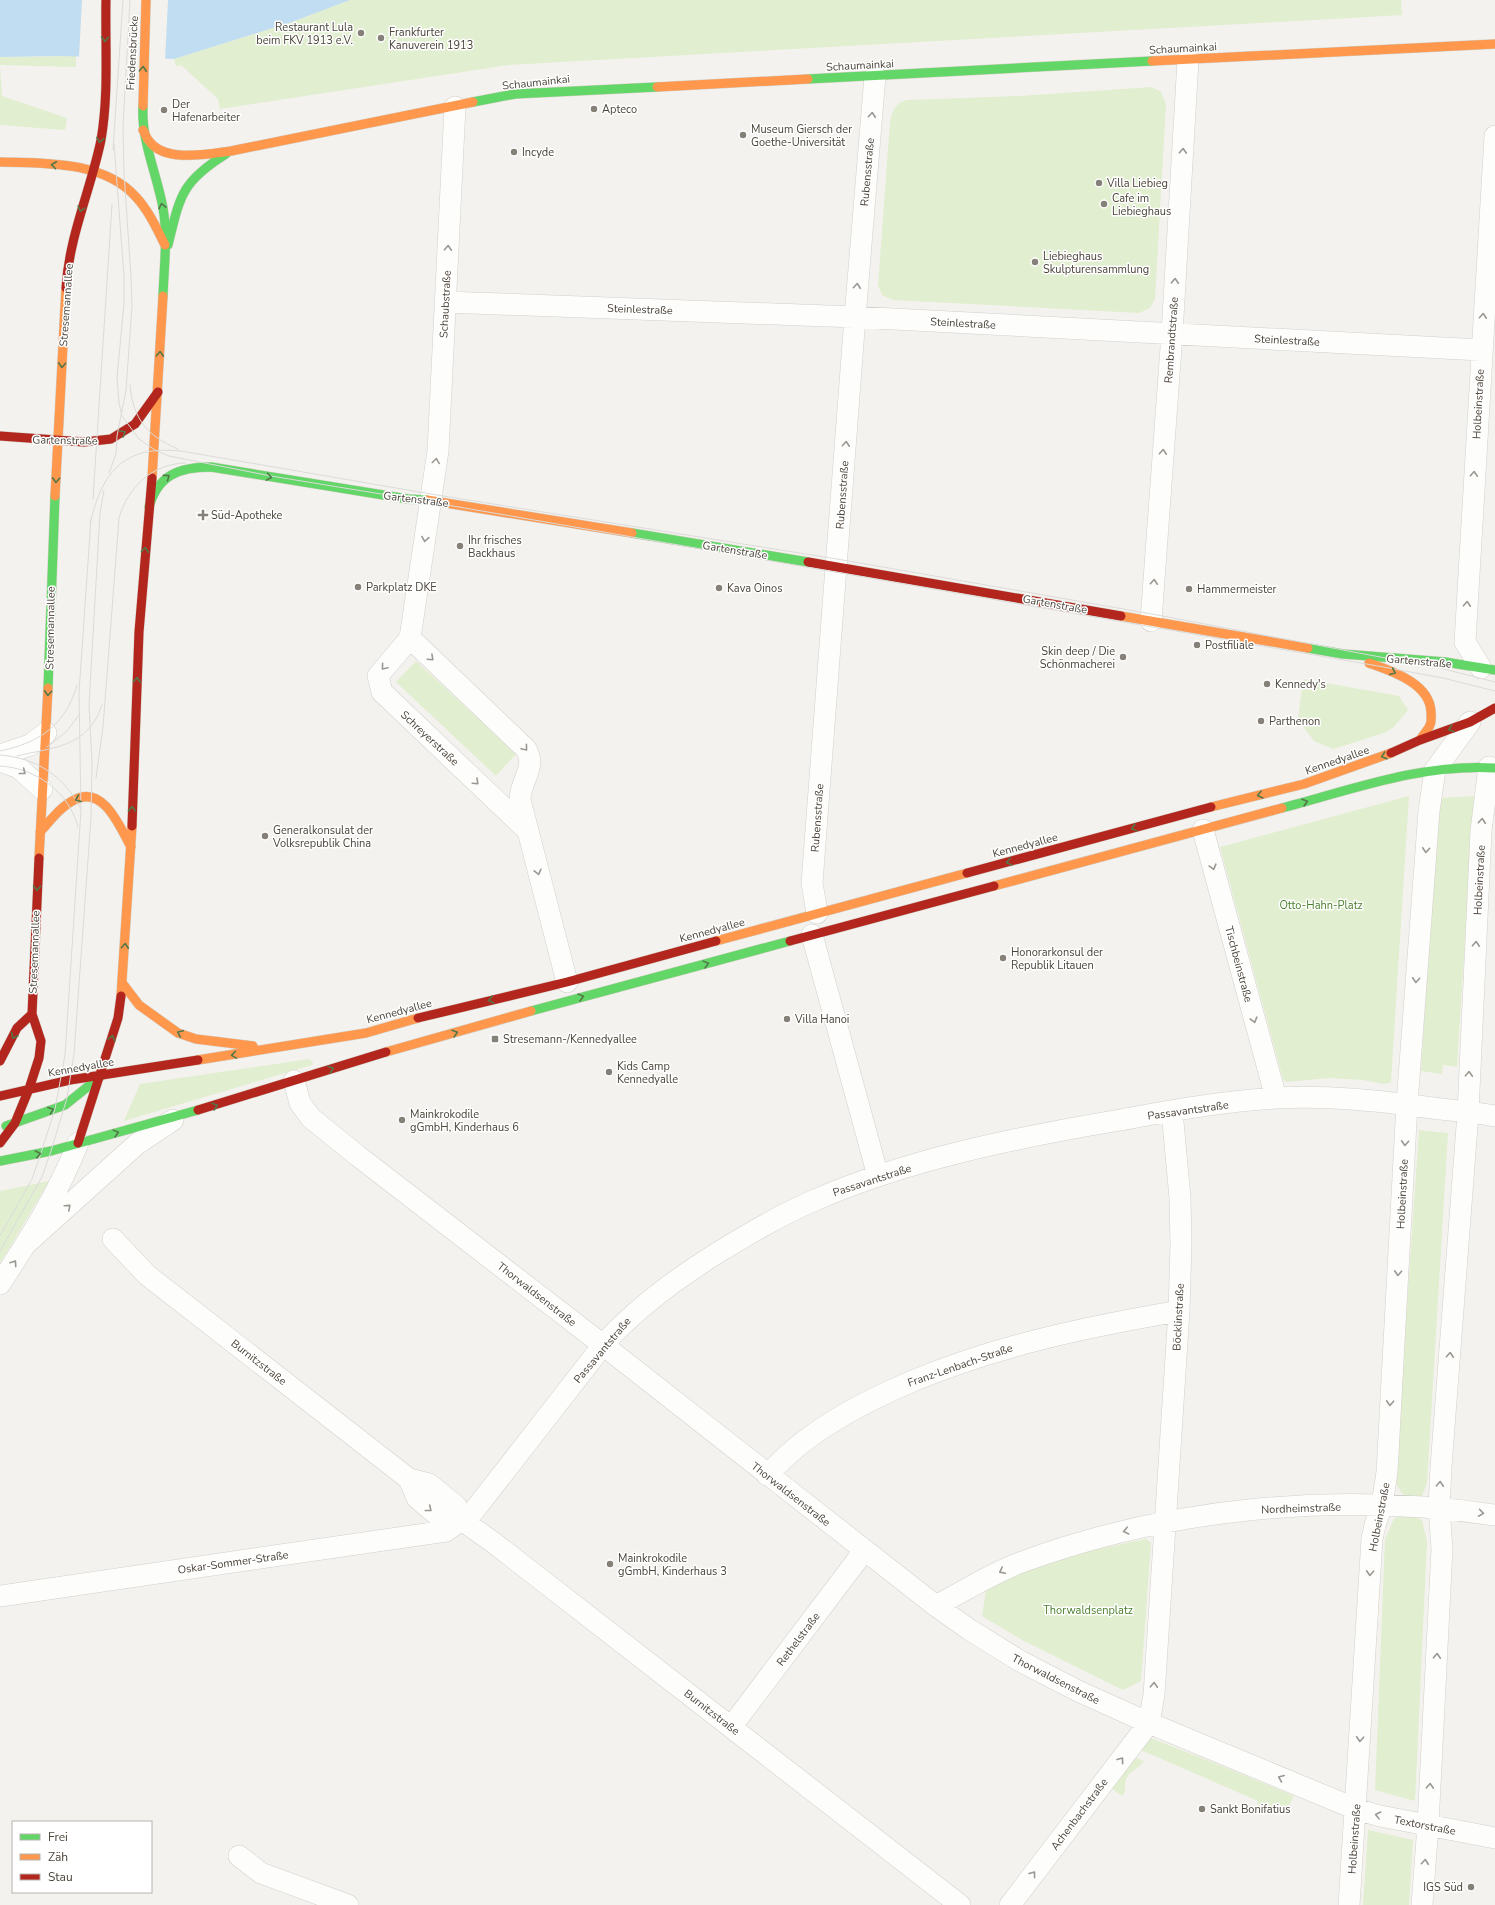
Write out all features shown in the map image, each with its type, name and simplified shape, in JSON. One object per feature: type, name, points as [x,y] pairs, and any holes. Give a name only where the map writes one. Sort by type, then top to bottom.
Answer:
[{"type":"main road","name":"Stresemannallee","points":[[0,1143],[15,1123],[30,1090],[39,1058],[41,1041],[32,1014],[49,672],[51,574],[69,257],[101,137],[104,106],[106,0]]},
{"type":"main road","name":"Friedensbrücke","points":[[143,130],[141,108],[146,0]]},
{"type":"main road","name":"Schaumainkai","points":[[143,130],[151,144],[168,154],[192,155],[231,151],[515,94],[549,91],[1495,44]]},
{"type":"main road","points":[[78,1143],[101,1076],[118,1018],[123,984],[131,848],[135,717],[148,510],[158,392],[165,255],[164,215],[143,130]]},
{"type":"main road","name":"Schaumainkai","points":[[165,255],[180,200],[192,178],[207,165],[231,151]]},
{"type":"main road","points":[[0,162],[46,164],[92,172],[116,181],[133,193],[150,216],[165,245]]},
{"type":"main road","name":"Gartenstraße","points":[[0,436],[58,441],[102,441],[117,436],[135,424],[158,392]]},
{"type":"main road","name":"Gartenstraße","points":[[148,510],[151,499],[160,482],[176,471],[194,467],[211,467],[408,499],[431,500],[837,567],[1343,654],[1445,662],[1488,669]]},
{"type":"main road","name":"Gartenstraße","points":[[1343,654],[1394,673],[1416,685],[1424,694],[1429,704],[1431,722],[1420,740]]},
{"type":"main road","points":[[1420,740],[1470,722],[1495,708]]},
{"type":"main road","name":"Kennedyallee","points":[[0,1096],[101,1076],[366,1033],[448,1010],[567,982],[1304,784],[1399,750],[1420,740]]},
{"type":"main road","points":[[0,1161],[52,1151],[177,1117],[294,1082],[335,1067],[570,1000],[1384,781],[1436,770],[1492,768]]},
{"type":"main road","points":[[40,832],[74,800],[82,797],[92,797],[106,806],[131,848]]},
{"type":"main road","points":[[123,984],[139,1005],[178,1033],[196,1039],[272,1049]]},
{"type":"main road","points":[[0,1061],[17,1028],[32,1014]]},
{"type":"main road","points":[[0,1128],[65,1104],[101,1076]]},
{"type":"street","name":"Rembrandtstraße","points":[[1151,621],[1172,334],[1188,60]]},
{"type":"street","name":"Rubensstraße","points":[[817,914],[812,883],[875,76]]},
{"type":"street","name":"Schaubstraße","points":[[431,500],[438,451],[455,107]]},
{"type":"street","name":"Holbeinstraße","points":[[1488,669],[1465,642],[1481,350],[1495,136]]},
{"type":"street","name":"Steinlestraße","points":[[445,302],[855,317],[1481,350]]},
{"type":"street","points":[[431,500],[410,638],[526,749],[531,760],[529,771],[520,792],[520,800],[567,982]]},
{"type":"street","name":"Schreyerstraße","points":[[410,638],[378,676],[382,692],[528,830]]},
{"type":"street","points":[[1436,770],[1470,722]]},
{"type":"street","points":[[0,755],[30,745],[46,733]]},
{"type":"street","points":[[0,761],[19,768],[42,789]]},
{"type":"street","name":"Holbeinstraße","points":[[1422,1905],[1428,1825],[1442,1549],[1439,1508],[1468,1112],[1481,832],[1492,768]]},
{"type":"street","name":"Holbeinstraße","points":[[1350,1905],[1372,1539],[1382,1505],[1387,1472],[1407,1104],[1429,811],[1436,770]]},
{"type":"street","name":"Tischbeinstraße","points":[[1203,830],[1276,1098]]},
{"type":"street","points":[[812,936],[878,1176]]},
{"type":"street","name":"Thorwaldsenstraße","points":[[294,1082],[300,1103],[311,1118],[358,1156],[604,1345],[767,1475],[936,1606],[970,1630],[1020,1661],[1078,1691],[1149,1723],[1356,1809]]},
{"type":"street","name":"Passavantstraße","points":[[463,1521],[473,1512],[604,1345],[623,1323],[674,1282],[745,1236],[814,1200],[878,1176],[1018,1139],[1172,1111],[1276,1098],[1324,1097],[1407,1104]]},
{"type":"street","points":[[1407,1104],[1495,1116]]},
{"type":"street","name":"Böcklinstraße","points":[[1164,1523],[1179,1311],[1181,1244],[1180,1198],[1172,1111]]},
{"type":"street","points":[[28,1242],[137,1144],[177,1117]]},
{"type":"street","points":[[0,1284],[28,1242],[58,1189],[78,1143]]},
{"type":"street","name":"Burnitzstraße","points":[[113,1239],[147,1275],[410,1479],[430,1484],[456,1506],[463,1521],[494,1543],[960,1905]]},
{"type":"street","name":"Franz-Lenbach-Straße","points":[[767,1475],[798,1445],[834,1420],[864,1402],[928,1375],[978,1357],[1029,1342],[1113,1323],[1179,1311]]},
{"type":"street","name":"Nordheimstraße","points":[[1164,1523],[1235,1511],[1280,1507],[1382,1505],[1439,1508],[1495,1515]]},
{"type":"street","name":"Oskar-Sommer-Straße","points":[[0,1596],[446,1531],[463,1521]]},
{"type":"street","points":[[936,1606],[1022,1562],[1117,1533],[1164,1523],[1154,1695],[1149,1723]]},
{"type":"street","name":"Rethelstraße","points":[[731,1727],[864,1550]]},
{"type":"street","name":"Achenbachstraße","points":[[1010,1905],[1149,1723]]},
{"type":"street","name":"Textorstraße","points":[[1356,1809],[1380,1816],[1495,1838]]},
{"type":"street","points":[[239,1856],[261,1873],[348,1905]]},
{"type":"green space","points":[[350,0],[1401,0],[1402,15],[509,65],[220,109],[218,99],[181,65],[176,66],[174,59],[292,22]]},
{"type":"green space","points":[[76,56],[76,67],[0,65],[0,57]]},
{"type":"green space","points":[[0,65],[2,96],[67,118],[65,130],[0,125]]},
{"type":"green space","points":[[1152,87],[1161,92],[1166,104],[1155,299],[1150,308],[1139,313],[893,300],[882,295],[878,285],[890,122],[893,111],[899,104],[906,100],[1019,96]]},
{"type":"green space","points":[[416,661],[516,754],[496,776],[396,682]]},
{"type":"green space","points":[[1303,679],[1399,696],[1408,710],[1394,727],[1384,733],[1333,749],[1314,741],[1298,720]]},
{"type":"green space","name":"Otto-Hahn-Platz","points":[[1409,796],[1391,1082],[1384,1084],[1363,1080],[1329,1078],[1286,1082],[1283,1079],[1220,847]]},
{"type":"green space","points":[[1474,796],[1457,1067],[1443,1065],[1442,1074],[1421,1071],[1435,848],[1440,798]]},
{"type":"green space","points":[[309,1059],[313,1062],[312,1065],[124,1121],[140,1084]]},
{"type":"green space","points":[[1419,1130],[1448,1133],[1427,1483],[1422,1496],[1412,1498],[1405,1496],[1402,1493],[1395,1480]]},
{"type":"green space","points":[[49,1181],[7,1252],[0,1262],[0,1191]]},
{"type":"green space","points":[[1402,1514],[1413,1516],[1422,1520],[1427,1542],[1415,1801],[1375,1790],[1385,1539],[1394,1519]]},
{"type":"green space","name":"Thorwaldsenplatz","points":[[1146,1539],[1151,1543],[1141,1681],[1123,1690],[1024,1641],[982,1616],[986,1590],[1018,1574],[1083,1552]]},
{"type":"green space","points":[[1148,1737],[1294,1796],[1284,1815],[1257,1804],[1258,1801],[1141,1750]]},
{"type":"green space","points":[[1134,1757],[1144,1761],[1128,1776],[1125,1785],[1125,1792],[1122,1796],[1111,1788]]},
{"type":"green space","points":[[1368,1830],[1413,1840],[1409,1905],[1363,1905]]},
{"type":"water","points":[[0,0],[350,0],[292,22],[174,59],[58,56],[0,57]]},
{"type":"pier","points":[[82,0],[168,0],[165,61],[79,58]]},
{"type":"tram line","points":[[113,150],[123,0]]},
{"type":"tram line","points":[[109,473],[116,454],[117,436],[126,390],[132,306],[124,173],[123,127],[130,0]]},
{"type":"tram line","points":[[114,144],[124,276],[124,304],[117,377],[119,403],[122,416],[139,439],[155,450],[169,456],[271,476],[430,502],[1378,666],[1443,678],[1495,691]]},
{"type":"tram line","points":[[93,499],[112,204]]},
{"type":"tram line","points":[[130,385],[134,408],[138,417],[150,432],[167,444],[178,449]]},
{"type":"tram line","points":[[90,524],[101,489],[109,476],[119,465],[130,457],[144,452],[161,450],[181,451],[431,494],[837,559],[1152,614],[1444,669],[1495,682]]},
{"type":"tram line","points":[[96,778],[103,727],[119,518],[128,496],[143,479],[162,468],[173,464],[185,463]]},
{"type":"tram line","points":[[0,1251],[42,1177],[67,1098],[74,1054],[91,818],[92,762],[89,705],[100,513],[104,490]]},
{"type":"tram line","points":[[0,1236],[32,1179],[55,1109],[65,1055],[81,810],[79,692],[91,519]]},
{"type":"tram line","points":[[0,751],[27,743],[49,730],[66,711],[77,685]]},
{"type":"tram line","points":[[17,756],[56,747],[78,738],[88,730],[96,719],[102,705]]},
{"type":"tram line","points":[[47,747],[66,732],[79,715]]},
{"type":"tram line","points":[[0,755],[26,760],[48,771],[58,778],[66,787],[81,809]]},
{"type":"tram line","points":[[0,766],[26,771],[49,784],[67,803],[74,814],[78,827]]},
{"type":"traffic: fast","points":[[808,79],[1152,61]]},
{"type":"traffic: fast","points":[[473,102],[515,94],[657,87]]},
{"type":"traffic: fast","points":[[143,106],[144,132],[163,208],[165,230],[163,296]]},
{"type":"traffic: fast","points":[[168,245],[180,202],[191,182],[211,164],[226,154]]},
{"type":"traffic: fast","points":[[149,507],[153,496],[164,480],[180,471],[200,467],[211,467],[408,499],[427,500]]},
{"type":"traffic: fast","points":[[48,688],[55,496]]},
{"type":"traffic: fast","points":[[632,533],[808,562]]},
{"type":"traffic: fast","points":[[1308,648],[1343,654],[1445,662],[1495,670]]},
{"type":"traffic: fast","points":[[1282,808],[1387,779],[1441,770],[1495,768]]},
{"type":"traffic: fast","points":[[531,1011],[790,941]]},
{"type":"traffic: fast","points":[[6,1126],[65,1105],[101,1076]]},
{"type":"traffic: fast","points":[[0,1161],[51,1151],[198,1110]]},
{"type":"traffic: slow","points":[[143,106],[146,0]]},
{"type":"traffic: slow","points":[[1152,61],[1495,44]]},
{"type":"traffic: slow","points":[[657,87],[808,79]]},
{"type":"traffic: slow","points":[[143,130],[149,141],[156,148],[176,155],[199,155],[231,151],[473,102]]},
{"type":"traffic: slow","points":[[0,162],[73,166],[108,176],[123,185],[141,202],[165,245]]},
{"type":"traffic: slow","points":[[55,496],[66,288]]},
{"type":"traffic: slow","points":[[152,478],[163,296]]},
{"type":"traffic: slow","points":[[427,500],[632,533]]},
{"type":"traffic: slow","points":[[1121,616],[1308,648]]},
{"type":"traffic: slow","points":[[1369,663],[1398,674],[1417,686],[1424,693],[1429,702],[1431,723],[1420,740]]},
{"type":"traffic: slow","points":[[39,858],[48,688]]},
{"type":"traffic: slow","points":[[1211,807],[1304,784],[1391,753]]},
{"type":"traffic: slow","points":[[40,832],[64,806],[74,800],[84,797],[94,798],[102,803],[116,819],[131,847]]},
{"type":"traffic: slow","points":[[994,886],[1282,808]]},
{"type":"traffic: slow","points":[[121,996],[132,826]]},
{"type":"traffic: slow","points":[[716,941],[967,873]]},
{"type":"traffic: slow","points":[[123,984],[139,1005],[178,1033],[196,1039],[253,1046]]},
{"type":"traffic: slow","points":[[386,1052],[531,1011]]},
{"type":"traffic: slow","points":[[198,1060],[366,1033],[418,1018]]},
{"type":"traffic: jam","points":[[66,288],[71,250],[101,140],[106,88],[106,0]]},
{"type":"traffic: jam","points":[[0,436],[84,442],[111,439],[135,424],[158,392]]},
{"type":"traffic: jam","points":[[132,826],[139,632],[152,478]]},
{"type":"traffic: jam","points":[[808,562],[1121,616]]},
{"type":"traffic: jam","points":[[1391,753],[1420,740],[1470,722],[1495,708]]},
{"type":"traffic: jam","points":[[967,873],[1211,807]]},
{"type":"traffic: jam","points":[[0,1143],[15,1123],[29,1089],[39,1058],[41,1041],[32,1014],[39,858]]},
{"type":"traffic: jam","points":[[790,941],[994,886]]},
{"type":"traffic: jam","points":[[418,1018],[567,982],[716,941]]},
{"type":"traffic: jam","points":[[78,1143],[118,1018],[121,996]]},
{"type":"traffic: jam","points":[[0,1061],[17,1028],[32,1014]]},
{"type":"traffic: jam","points":[[198,1110],[386,1052]]},
{"type":"traffic: jam","points":[[0,1096],[70,1080],[198,1060]]},
{"type":"place","name":"Restaurant Lula beim FKV 1913 e.V.","points":[[361,33]]},
{"type":"place","name":"Frankfurter Kanuverein 1913","points":[[381,38]]},
{"type":"place","name":"Apteco","points":[[594,109]]},
{"type":"place","name":"Der Hafenarbeiter","points":[[164,110]]},
{"type":"place","name":"Museum Giersch der Goethe-Universität","points":[[743,135]]},
{"type":"place","name":"Incyde","points":[[514,152]]},
{"type":"place","name":"Villa Liebieg","points":[[1099,183]]},
{"type":"place","name":"Cafe im Liebieghaus","points":[[1104,204]]},
{"type":"place","name":"Liebieghaus Skulpturensammlung","points":[[1035,262]]},
{"type":"place","name":"Süd-Apotheke","points":[[203,515]]},
{"type":"place","name":"Ihr frisches Backhaus","points":[[460,546]]},
{"type":"place","name":"Parkplatz DKE","points":[[358,587]]},
{"type":"place","name":"Kava Oinos","points":[[719,588]]},
{"type":"place","name":"Hammermeister","points":[[1189,589]]},
{"type":"place","name":"Postfiliale","points":[[1197,645]]},
{"type":"place","name":"Skin deep / Die Schönmacherei","points":[[1123,657]]},
{"type":"place","name":"Kennedy's","points":[[1267,684]]},
{"type":"place","name":"Parthenon","points":[[1261,721]]},
{"type":"place","name":"Generalkonsulat der Volksrepublik China","points":[[265,836]]},
{"type":"place","name":"Honorarkonsul der Republik Litauen","points":[[1003,958]]},
{"type":"place","name":"Villa Hanoi","points":[[787,1019]]},
{"type":"place","name":"Stresemann-/Kennedyallee","points":[[495,1039]]},
{"type":"place","name":"Kids Camp Kennedyalle","points":[[609,1072]]},
{"type":"place","name":"Mainkrokodile gGmbH, Kinderhaus 6","points":[[402,1120]]},
{"type":"place","name":"Mainkrokodile gGmbH, Kinderhaus 3","points":[[610,1564]]},
{"type":"place","name":"Sankt Bonifatius","points":[[1202,1809]]},
{"type":"place","name":"IGS Süd","points":[[1471,1887]]}]
